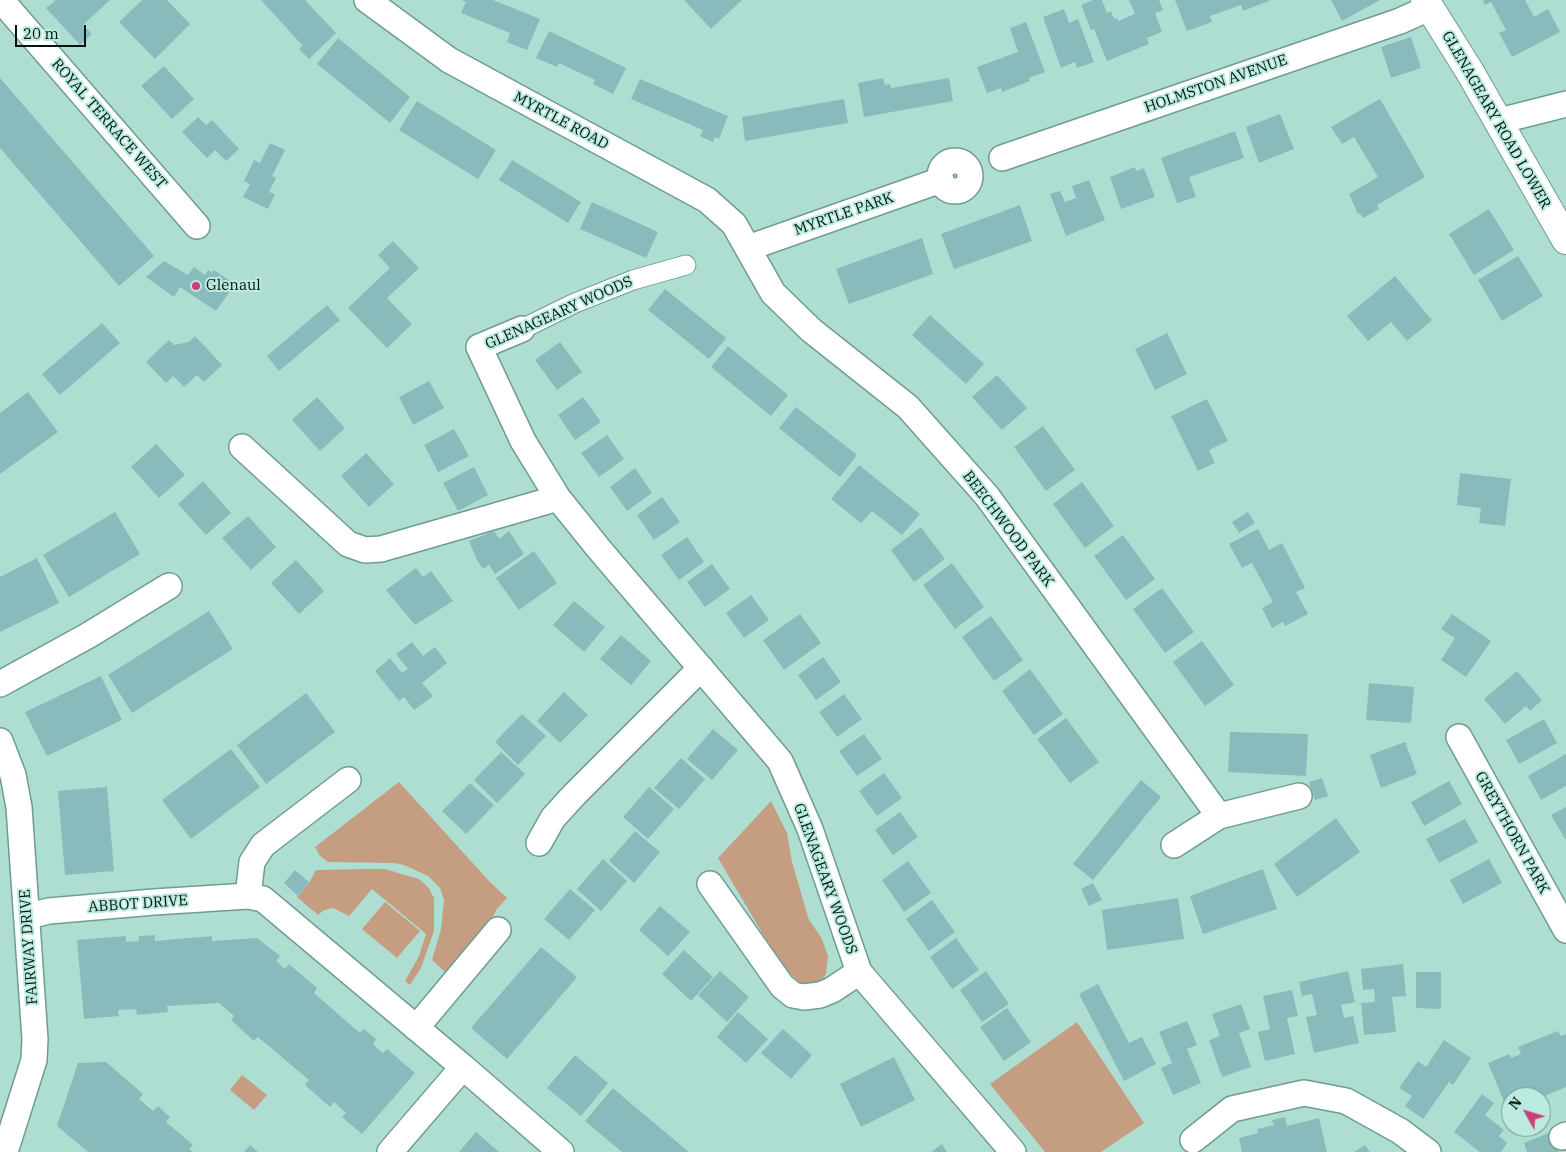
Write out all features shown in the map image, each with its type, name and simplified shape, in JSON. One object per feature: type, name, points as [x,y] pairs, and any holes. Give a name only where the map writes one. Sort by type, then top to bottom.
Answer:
[{"type":"main road","name":"GLENAGEARY ROAD LOWER","points":[[1427,4],[1499,121],[1566,240]]},
{"type":"street","name":"MYRTLE ROAD","points":[[366,0],[449,60],[707,200],[734,224],[748,248]]},
{"type":"street","name":"ROYAL TERRACE WEST","points":[[9,3],[197,226]]},
{"type":"street","name":"HOLMSTON AVENUE","points":[[1002,158],[1400,21],[1427,4]]},
{"type":"street","points":[[1499,121],[1566,104]]},
{"type":"street","name":"MYRTLE PARK","points":[[748,248],[941,180]]},
{"type":"street","name":"BEECHWOOD PARK","points":[[748,248],[773,293],[811,330],[908,407],[987,496],[1219,816]]},
{"type":"street","name":"GLENAGEARY WOODS","points":[[686,264],[616,286],[479,347],[523,441],[558,498],[780,761],[810,828],[859,972],[1013,1152]]},
{"type":"street","points":[[242,447],[348,544],[365,550],[381,549],[558,498]]},
{"type":"street","points":[[0,684],[88,635],[169,586]]},
{"type":"street","points":[[539,843],[553,818],[575,794],[701,668]]},
{"type":"street","name":"GREYTHORN PARK","points":[[1459,737],[1566,930]]},
{"type":"street","name":"FAIRWAY DRIVE","points":[[0,741],[13,775],[19,807],[36,1039],[34,1060],[5,1152]]},
{"type":"street","points":[[248,896],[252,862],[263,845],[348,780]]},
{"type":"street","points":[[1174,845],[1219,816],[1299,796]]},
{"type":"street","name":"GLENAGEARY WOODS","points":[[710,884],[782,986],[792,995],[804,997],[820,995],[832,990],[859,972]]},
{"type":"street","name":"ABBOT DRIVE","points":[[28,916],[55,911],[248,896],[263,899],[276,908],[561,1152]]},
{"type":"street","points":[[416,1028],[498,930]]},
{"type":"street","points":[[390,1152],[463,1067]]},
{"type":"street","points":[[1192,1140],[1232,1109],[1304,1093],[1346,1101],[1400,1131],[1428,1152]]},
{"type":"shaded area","points":[[399,782],[490,882],[507,898],[496,910],[492,920],[447,974],[432,960],[441,929],[444,900],[440,888],[428,876],[404,865],[393,863],[328,862],[320,856],[315,847]]},
{"type":"shaded area","points":[[771,801],[787,833],[792,862],[809,920],[821,937],[828,956],[826,974],[821,982],[805,986],[781,965],[718,858]]},
{"type":"shaded area","points":[[385,869],[419,879],[428,887],[434,898],[434,931],[421,968],[410,985],[405,981],[419,956],[426,934],[372,889],[349,916],[333,908],[324,910],[318,915],[297,897],[309,883],[316,870]]},
{"type":"shaded area","points":[[385,902],[420,931],[397,958],[362,929]]},
{"type":"shaded area","points":[[1077,1022],[1144,1123],[1101,1152],[1045,1152],[990,1084]]},
{"type":"shaded area","points":[[242,1075],[267,1095],[254,1110],[230,1090]]},
{"type":"building","points":[[56,0],[110,0],[83,25],[92,34],[80,45],[46,8]]},
{"type":"building","points":[[142,0],[167,0],[190,24],[155,59],[119,22]]},
{"type":"building","points":[[261,0],[305,0],[336,33],[309,59],[299,49],[303,46]]},
{"type":"building","points":[[461,0],[493,0],[540,19],[527,50],[507,42],[510,33],[461,13],[466,2]]},
{"type":"building","points":[[684,0],[742,0],[711,29]]},
{"type":"building","points":[[1093,0],[1102,0],[1107,13],[1111,11],[1114,19],[1117,18],[1118,21],[1135,14],[1129,0],[1159,0],[1163,10],[1155,13],[1162,32],[1147,38],[1149,44],[1107,61],[1094,29],[1091,30],[1081,5]]},
{"type":"building","points":[[1175,0],[1271,0],[1243,11],[1241,5],[1210,16],[1212,22],[1187,31]]},
{"type":"building","points":[[1331,0],[1380,0],[1342,21]]},
{"type":"building","points":[[1483,0],[1525,0],[1534,17],[1548,9],[1560,32],[1512,57],[1499,33],[1506,30],[1491,2],[1485,5]]},
{"type":"building","points":[[1064,9],[1069,23],[1078,19],[1094,62],[1077,68],[1075,62],[1061,68],[1043,17]]},
{"type":"building","points":[[1026,22],[1045,72],[1029,78],[1030,81],[1002,92],[1001,88],[987,93],[977,67],[1018,52],[1010,28]]},
{"type":"building","points":[[549,31],[626,68],[613,94],[593,84],[595,80],[559,63],[557,67],[536,58]]},
{"type":"building","points":[[1411,37],[1421,68],[1391,78],[1381,47]]},
{"type":"building","points":[[338,38],[410,97],[390,123],[317,64]]},
{"type":"building","points":[[164,66],[194,99],[172,119],[141,86]]},
{"type":"building","points":[[0,78],[154,256],[119,286],[0,148]]},
{"type":"building","points":[[883,78],[885,85],[890,84],[891,88],[949,78],[953,101],[864,117],[858,83]]},
{"type":"building","points":[[640,79],[728,116],[719,139],[715,137],[713,142],[700,136],[703,130],[631,99]]},
{"type":"building","points":[[844,99],[848,123],[745,141],[742,117]]},
{"type":"building","points":[[1380,99],[1425,177],[1377,205],[1379,209],[1363,218],[1360,213],[1358,214],[1349,194],[1378,177],[1354,137],[1342,144],[1331,127]]},
{"type":"building","points":[[417,101],[496,150],[478,179],[399,130]]},
{"type":"building","points":[[1280,114],[1294,149],[1259,163],[1246,127]]},
{"type":"building","points":[[198,117],[206,125],[212,120],[239,149],[226,161],[215,150],[207,158],[182,132]]},
{"type":"building","points":[[1235,131],[1244,158],[1189,177],[1196,197],[1177,203],[1161,158]]},
{"type":"building","points":[[270,143],[285,150],[272,176],[276,178],[269,192],[275,194],[268,209],[243,197],[250,184],[244,181],[254,160],[260,163]]},
{"type":"building","points":[[512,160],[581,202],[568,223],[499,180]]},
{"type":"building","points":[[1135,167],[1136,171],[1144,168],[1155,197],[1121,209],[1110,177]]},
{"type":"building","points":[[1089,180],[1105,220],[1066,236],[1050,194],[1060,191],[1065,202],[1076,198],[1072,186]]},
{"type":"building","points":[[592,202],[658,232],[646,258],[580,229]]},
{"type":"building","points":[[1020,205],[1032,241],[954,269],[941,234]]},
{"type":"building","points":[[1489,209],[1514,250],[1474,275],[1449,234]]},
{"type":"building","points":[[922,238],[933,274],[849,304],[836,269]]},
{"type":"building","points":[[393,241],[419,268],[387,298],[412,324],[387,348],[348,308],[390,268],[378,255]]},
{"type":"building","points":[[1518,256],[1543,296],[1502,321],[1478,280]]},
{"type":"building","name":"Glenaul","points":[[164,261],[188,275],[194,267],[205,275],[208,270],[212,273],[214,270],[235,284],[216,311],[180,287],[174,297],[146,277]]},
{"type":"building","points":[[1395,276],[1432,320],[1407,341],[1391,322],[1368,341],[1347,316]]},
{"type":"building","points":[[665,289],[726,338],[709,359],[648,310]]},
{"type":"building","points":[[327,305],[340,320],[279,371],[267,356]]},
{"type":"building","points":[[930,315],[984,364],[966,384],[912,335]]},
{"type":"building","points":[[102,323],[120,343],[60,395],[42,374]]},
{"type":"building","points":[[1167,333],[1187,374],[1155,390],[1135,349]]},
{"type":"building","points":[[195,336],[222,365],[204,382],[197,375],[184,387],[173,376],[166,383],[146,362],[169,340],[174,345],[189,342]]},
{"type":"building","points":[[560,342],[582,372],[557,390],[535,360]]},
{"type":"building","points":[[728,346],[788,395],[771,416],[711,367]]},
{"type":"building","points":[[997,375],[1027,408],[1002,430],[972,397]]},
{"type":"building","points":[[429,381],[444,408],[413,425],[399,397]]},
{"type":"building","points":[[28,392],[58,432],[0,474],[0,413]]},
{"type":"building","points":[[317,397],[345,428],[320,451],[292,420]]},
{"type":"building","points":[[583,397],[601,422],[575,440],[558,415]]},
{"type":"building","points":[[1207,399],[1228,441],[1209,450],[1215,463],[1198,471],[1171,416]]},
{"type":"building","points":[[796,407],[857,455],[840,477],[779,428]]},
{"type":"building","points":[[1043,426],[1075,470],[1046,491],[1014,447]]},
{"type":"building","points":[[454,429],[469,456],[438,472],[424,445]]},
{"type":"building","points":[[607,435],[624,459],[599,477],[581,453]]},
{"type":"building","points":[[156,444],[185,475],[159,498],[131,467]]},
{"type":"building","points":[[366,453],[394,484],[369,507],[341,476]]},
{"type":"building","points":[[859,465],[920,514],[902,535],[872,511],[861,523],[831,499]]},
{"type":"building","points":[[474,467],[488,495],[458,511],[443,483]]},
{"type":"building","points":[[635,468],[652,493],[627,511],[610,487]]},
{"type":"building","points":[[1460,473],[1511,479],[1505,526],[1479,523],[1481,508],[1457,505]]},
{"type":"building","points":[[203,481],[231,513],[206,535],[178,504]]},
{"type":"building","points":[[1082,482],[1114,526],[1085,548],[1053,504]]},
{"type":"building","points":[[662,497],[680,522],[654,540],[637,515]]},
{"type":"building","points":[[115,512],[140,554],[69,597],[43,555]]},
{"type":"building","points":[[1248,512],[1255,523],[1239,533],[1232,522]]},
{"type":"building","points":[[248,516],[276,547],[251,570],[222,538]]},
{"type":"building","points":[[921,527],[945,559],[914,582],[891,550]]},
{"type":"building","points":[[1258,529],[1269,550],[1282,543],[1305,588],[1296,592],[1308,614],[1285,626],[1283,622],[1272,628],[1262,608],[1273,602],[1252,563],[1242,568],[1229,544]]},
{"type":"building","points":[[494,531],[499,539],[509,531],[524,554],[495,574],[489,565],[483,569],[469,541]]},
{"type":"building","points":[[1123,535],[1155,579],[1126,600],[1094,556]]},
{"type":"building","points":[[687,537],[704,562],[679,580],[661,555]]},
{"type":"building","points":[[534,551],[557,583],[519,610],[496,578]]},
{"type":"building","points":[[37,558],[59,603],[0,632],[0,577]]},
{"type":"building","points":[[296,560],[324,591],[299,614],[271,583]]},
{"type":"building","points":[[952,563],[984,607],[955,629],[923,585]]},
{"type":"building","points":[[712,564],[730,589],[705,607],[687,582]]},
{"type":"building","points":[[416,568],[423,577],[431,571],[453,601],[415,625],[386,590]]},
{"type":"building","points":[[1162,588],[1194,632],[1165,653],[1133,609]]},
{"type":"building","points":[[751,595],[769,620],[744,638],[726,613]]},
{"type":"building","points":[[574,601],[605,627],[584,652],[553,625]]},
{"type":"building","points":[[209,611],[233,649],[132,713],[108,675]]},
{"type":"building","points":[[800,614],[821,643],[784,670],[763,640]]},
{"type":"building","points":[[1452,614],[1491,641],[1466,677],[1441,660],[1455,638],[1441,629]]},
{"type":"building","points":[[991,616],[1023,660],[994,681],[962,637]]},
{"type":"building","points":[[621,635],[651,661],[631,685],[600,659]]},
{"type":"building","points":[[1202,641],[1234,685],[1205,706],[1173,662]]},
{"type":"building","points":[[412,642],[423,656],[435,647],[447,663],[422,683],[433,696],[414,710],[404,697],[399,701],[375,671],[390,658],[402,673],[408,669],[396,654]]},
{"type":"building","points":[[823,657],[841,682],[816,700],[798,675]]},
{"type":"building","points":[[1030,669],[1063,714],[1034,735],[1002,691]]},
{"type":"building","points":[[1517,671],[1542,700],[1530,711],[1526,706],[1505,724],[1484,699]]},
{"type":"building","points":[[101,676],[122,720],[47,756],[25,712]]},
{"type":"building","points":[[1369,683],[1414,687],[1411,723],[1366,720]]},
{"type":"building","points":[[564,692],[588,715],[560,743],[537,721]]},
{"type":"building","points":[[306,693],[335,732],[266,784],[237,745]]},
{"type":"building","points":[[844,694],[862,719],[837,737],[819,712]]},
{"type":"building","points":[[522,714],[546,736],[518,765],[495,742]]},
{"type":"building","points":[[1066,718],[1099,762],[1070,783],[1037,739]]},
{"type":"building","points":[[1544,719],[1557,743],[1519,764],[1506,740]]},
{"type":"building","points":[[713,729],[738,750],[712,780],[687,759]]},
{"type":"building","points":[[1230,732],[1308,734],[1306,776],[1228,772]]},
{"type":"building","points":[[864,734],[882,759],[857,776],[839,751]]},
{"type":"building","points":[[1405,742],[1417,774],[1381,788],[1370,755]]},
{"type":"building","points":[[231,749],[260,787],[191,839],[162,800]]},
{"type":"building","points":[[501,752],[525,774],[497,803],[474,780]]},
{"type":"building","points":[[1566,754],[1566,786],[1541,800],[1528,776]]},
{"type":"building","points":[[681,758],[705,779],[679,809],[654,788]]},
{"type":"building","points":[[884,773],[902,798],[877,816],[859,791]]},
{"type":"building","points":[[1322,778],[1328,796],[1315,800],[1309,782]]},
{"type":"building","points":[[1141,780],[1161,797],[1093,880],[1073,864]]},
{"type":"building","points":[[1449,781],[1462,804],[1424,826],[1411,802]]},
{"type":"building","points":[[470,783],[494,805],[466,834],[442,811]]},
{"type":"building","points":[[107,787],[114,871],[65,875],[58,791]]},
{"type":"building","points":[[649,787],[674,809],[648,839],[623,817]]},
{"type":"building","points":[[1566,807],[1566,839],[1565,839],[1551,815]]},
{"type":"building","points":[[900,812],[918,837],[893,855],[875,830]]},
{"type":"building","points":[[1336,818],[1360,852],[1297,897],[1274,864]]},
{"type":"building","points":[[1465,819],[1478,842],[1439,863],[1426,839]]},
{"type":"building","points":[[635,831],[660,852],[634,883],[609,861]]},
{"type":"building","points":[[603,859],[627,881],[601,911],[577,889]]},
{"type":"building","points":[[1489,859],[1502,883],[1463,904],[1450,880]]},
{"type":"building","points":[[908,861],[931,893],[904,912],[882,880]]},
{"type":"building","points":[[1263,869],[1277,909],[1203,934],[1190,896]]},
{"type":"building","points":[[295,870],[309,882],[298,896],[284,883]]},
{"type":"building","points":[[1093,883],[1102,900],[1089,906],[1081,889]]},
{"type":"building","points":[[570,889],[595,910],[569,940],[544,919]]},
{"type":"building","points":[[1178,898],[1184,939],[1107,950],[1102,910]]},
{"type":"building","points":[[932,900],[955,932],[929,951],[906,919]]},
{"type":"building","points":[[660,906],[690,932],[668,956],[639,930]]},
{"type":"building","points":[[155,935],[155,941],[212,936],[212,941],[257,938],[280,956],[276,961],[285,969],[289,964],[317,988],[314,993],[360,1033],[364,1029],[376,1039],[373,1044],[379,1050],[383,1053],[387,1049],[415,1073],[362,1134],[342,1117],[346,1113],[334,1102],[330,1107],[305,1085],[309,1080],[258,1037],[254,1041],[231,1020],[234,1016],[219,1003],[167,1006],[168,1012],[137,1015],[136,1009],[118,1010],[119,1016],[84,1019],[77,940],[126,936],[126,942],[139,941],[139,936]]},
{"type":"building","points":[[956,938],[979,970],[952,989],[930,957]]},
{"type":"building","points":[[541,947],[577,977],[507,1059],[471,1028]]},
{"type":"building","points":[[684,950],[713,977],[691,1001],[662,974]]},
{"type":"building","points":[[1403,964],[1406,996],[1392,997],[1396,1032],[1364,1035],[1361,1003],[1375,1002],[1374,989],[1363,990],[1361,969]]},
{"type":"building","points":[[720,971],[749,997],[727,1022],[698,995]]},
{"type":"building","points":[[986,971],[1009,1004],[982,1022],[960,990]]},
{"type":"building","points":[[1348,971],[1355,1002],[1341,1005],[1344,1018],[1353,1016],[1359,1043],[1314,1053],[1306,1017],[1317,1015],[1312,994],[1302,996],[1299,982]]},
{"type":"building","points":[[1416,972],[1441,972],[1441,1009],[1416,1008]]},
{"type":"building","points":[[1098,984],[1129,1043],[1142,1037],[1156,1064],[1124,1081],[1079,994]]},
{"type":"building","points":[[1292,990],[1298,1016],[1287,1018],[1295,1054],[1265,1061],[1258,1032],[1270,1029],[1263,996]]},
{"type":"building","points":[[1241,1004],[1250,1029],[1239,1033],[1251,1067],[1222,1077],[1209,1040],[1220,1036],[1212,1014]]},
{"type":"building","points":[[1007,1008],[1031,1042],[1004,1061],[980,1027]]},
{"type":"building","points":[[738,1012],[768,1039],[746,1063],[717,1037]]},
{"type":"building","points":[[1187,1021],[1197,1045],[1187,1049],[1201,1083],[1173,1095],[1161,1068],[1172,1063],[1159,1032]]},
{"type":"building","points":[[783,1029],[812,1055],[791,1079],[761,1053]]},
{"type":"building","points":[[1558,1031],[1561,1036],[1566,1034],[1566,1087],[1551,1093],[1551,1087],[1501,1087],[1501,1094],[1488,1063],[1509,1054],[1511,1058],[1521,1054],[1518,1047]]},
{"type":"building","points":[[1444,1040],[1471,1058],[1453,1085],[1449,1082],[1423,1119],[1405,1106],[1412,1096],[1399,1088],[1418,1061],[1426,1067]]},
{"type":"building","points":[[575,1055],[608,1083],[581,1116],[547,1088]]},
{"type":"building","points":[[894,1057],[915,1100],[861,1127],[840,1084]]},
{"type":"building","points":[[106,1062],[143,1094],[139,1099],[153,1111],[158,1106],[170,1117],[166,1122],[193,1145],[189,1149],[193,1152],[88,1152],[57,1126],[78,1063]]},
{"type":"building","points":[[613,1088],[689,1152],[622,1152],[585,1121]]},
{"type":"building","points":[[1482,1094],[1494,1103],[1485,1115],[1501,1128],[1499,1136],[1507,1143],[1501,1152],[1480,1152],[1454,1132]]},
{"type":"building","points":[[1285,1117],[1287,1126],[1319,1118],[1327,1152],[1242,1152],[1239,1138],[1258,1133],[1257,1129],[1274,1125],[1272,1120]]},
{"type":"building","points":[[476,1132],[499,1152],[459,1152]]},
{"type":"building","points":[[1551,1132],[1559,1152],[1527,1152],[1524,1143],[1539,1137],[1551,1137]]},
{"type":"building","points":[[942,1144],[947,1152],[931,1152]]},
{"type":"building","points":[[250,1145],[258,1152],[244,1152]]},
{"type":"building","points":[[1365,1145],[1370,1152],[1354,1152]]},
{"type":"place","name":"Glenaul","points":[[196,286]]}]
